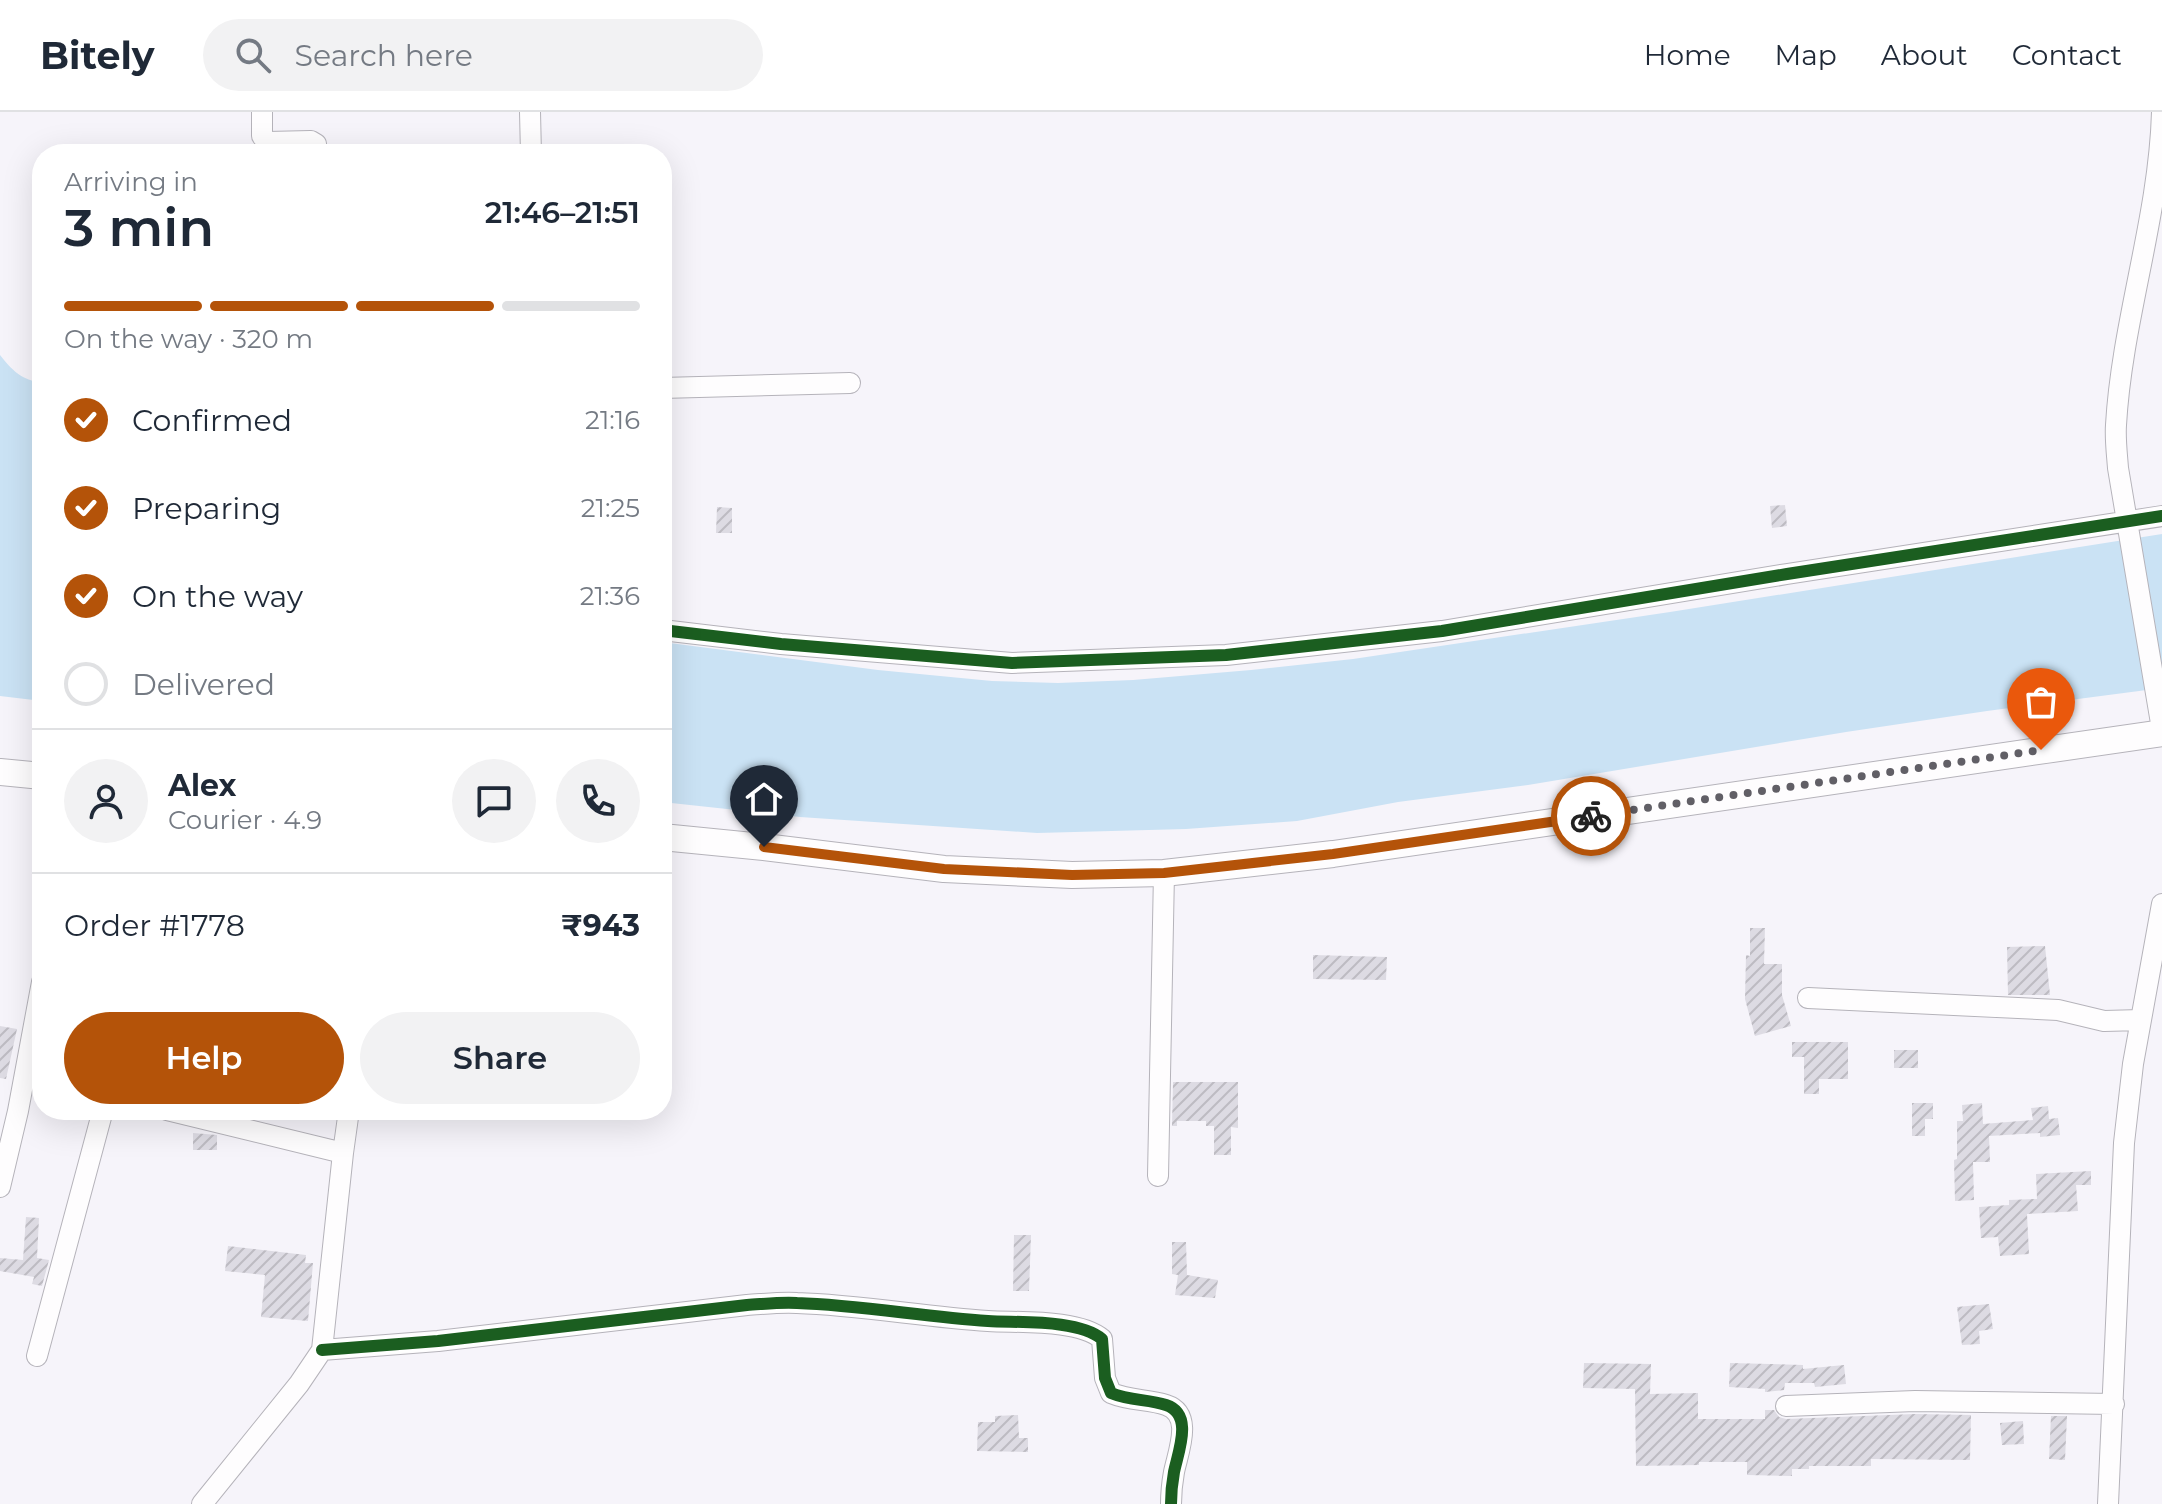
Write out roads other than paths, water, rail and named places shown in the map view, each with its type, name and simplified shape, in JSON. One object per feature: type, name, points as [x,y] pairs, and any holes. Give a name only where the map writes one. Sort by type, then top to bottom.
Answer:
[{"type":"main road","points":[[672,838],[944,869],[1072,875],[1164,873],[1333,854],[2162,731]]},
{"type":"main road","points":[[0,772],[32,775]]},
{"type":"street","points":[[262,112],[264,140],[267,142],[311,141],[316,144]]},
{"type":"street","points":[[530,112],[531,144]]},
{"type":"street","points":[[2162,112],[2148,226],[2123,367],[2116,427],[2118,468],[2162,731]]},
{"type":"street","points":[[672,388],[850,383]]},
{"type":"street","points":[[672,631],[781,644],[1012,663],[1226,655],[1442,631],[2162,516]]},
{"type":"street","points":[[1158,1176],[1164,873]]},
{"type":"street","points":[[2108,1504],[2124,1143],[2129,1090],[2162,904]]},
{"type":"street","points":[[1808,998],[2058,1010],[2104,1021],[2141,1020]]},
{"type":"street","points":[[0,1187],[32,1036]]},
{"type":"street","points":[[37,1356],[100,1120]]},
{"type":"street","points":[[208,1120],[343,1153]]},
{"type":"street","points":[[202,1504],[299,1384],[322,1350],[348,1120]]},
{"type":"street","points":[[322,1350],[438,1341],[747,1305],[797,1303],[1066,1326],[1094,1332],[1102,1339],[1105,1378],[1111,1393],[1123,1398],[1165,1404],[1176,1410],[1182,1420],[1171,1504]]},
{"type":"street","points":[[1786,1406],[1915,1401],[2114,1404]]},
{"type":"water","points":[[0,355],[18,374],[32,380],[32,700],[0,696]]},
{"type":"water","points":[[2162,534],[2162,688],[1846,732],[1528,785],[1398,802],[1297,821],[1186,829],[1037,833],[800,817],[672,803],[672,643],[878,670],[992,681],[1058,683],[1133,680],[1353,659]]}]
